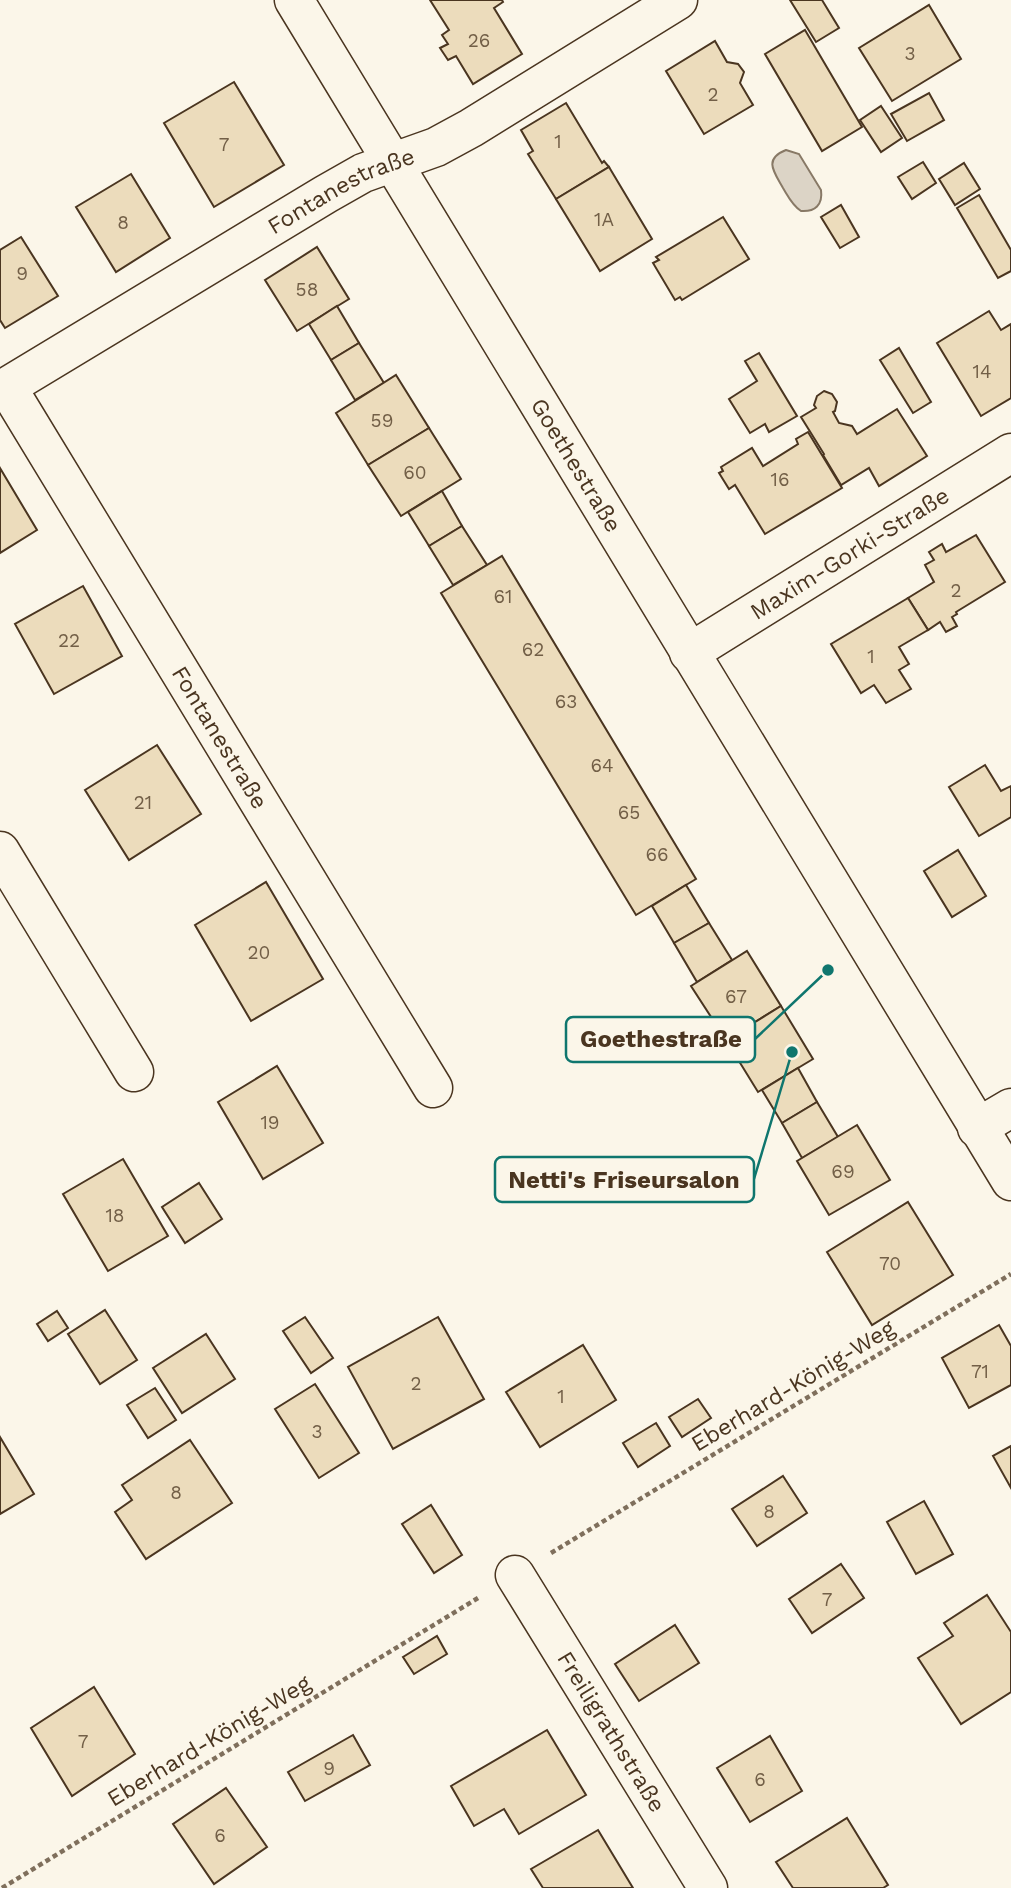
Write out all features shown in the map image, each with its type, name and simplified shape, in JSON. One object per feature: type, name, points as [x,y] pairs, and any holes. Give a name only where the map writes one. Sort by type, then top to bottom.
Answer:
[{"type":"street","name":"Goethestraße","points":[[294,0],[1011,1181]]},
{"type":"street","name":"Fontanestraße","points":[[433,1088],[4,389],[326,194],[363,173],[436,147],[471,128],[678,0]]},
{"type":"street","name":"Maxim-Gorki-Straße","points":[[689,653],[1011,453]]},
{"type":"street","points":[[0,851],[134,1072]]},
{"type":"street","points":[[977,1128],[1011,1108]]},
{"type":"street","name":"Freiligrathstraße","points":[[515,1575],[708,1888]]},
{"type":"path","name":"Eberhard-König-Weg","points":[[593,1527],[1011,1274]]},
{"type":"path","name":"Eberhard-König-Weg","points":[[2,1888],[434,1624]]},
{"type":"shaded area","points":[[786,150],[799,154],[821,190],[821,200],[814,209],[798,209],[774,171],[772,166],[775,157]]},
{"type":"building","points":[[430,0],[502,0],[503,2],[494,8],[522,54],[473,84],[456,56],[448,60],[440,48],[448,44],[442,35],[449,30]]},
{"type":"building","points":[[790,0],[822,0],[839,28],[816,42]]},
{"type":"building","points":[[929,5],[961,59],[892,101],[859,48]]},
{"type":"building","points":[[805,30],[862,127],[822,151],[765,54]]},
{"type":"building","points":[[715,41],[727,62],[738,64],[744,72],[740,83],[753,105],[704,134],[666,71]]},
{"type":"building","points":[[234,82],[284,165],[214,207],[164,123]]},
{"type":"building","points":[[929,93],[944,120],[907,141],[891,114]]},
{"type":"building","points":[[566,103],[602,163],[604,161],[609,167],[556,199],[528,154],[533,151],[521,130]]},
{"type":"building","points":[[881,106],[902,138],[881,152],[860,120]]},
{"type":"building","points":[[923,162],[936,183],[912,199],[898,177]]},
{"type":"building","points":[[964,163],[980,189],[955,205],[939,179]]},
{"type":"building","points":[[609,167],[652,239],[600,271],[556,199]]},
{"type":"building","points":[[131,174],[170,238],[116,272],[76,207]]},
{"type":"building","points":[[979,195],[1011,250],[1011,271],[998,278],[957,208]]},
{"type":"building","points":[[841,205],[859,237],[840,248],[821,217]]},
{"type":"building","points":[[723,217],[749,259],[682,300],[680,297],[675,300],[653,263],[659,260],[656,257]]},
{"type":"building","points":[[21,237],[58,296],[5,328],[0,320],[0,250]]},
{"type":"building","points":[[317,247],[349,299],[297,331],[265,280]]},
{"type":"building","points":[[337,306],[359,343],[331,360],[309,324]]},
{"type":"building","points":[[989,311],[1001,330],[1011,324],[1011,398],[981,416],[937,343]]},
{"type":"building","points":[[359,343],[384,383],[355,400],[331,360]]},
{"type":"building","points":[[899,348],[931,402],[913,413],[880,360]]},
{"type":"building","points":[[759,353],[797,416],[769,432],[765,424],[750,433],[729,399],[757,381],[745,361]]},
{"type":"building","points":[[396,375],[429,428],[368,465],[336,413]]},
{"type":"building","points":[[824,391],[832,394],[837,402],[833,412],[839,423],[852,426],[857,434],[897,409],[927,456],[879,486],[869,468],[841,485],[801,417],[816,408],[814,405],[817,396]]},
{"type":"building","points":[[429,428],[461,479],[401,516],[368,465]]},
{"type":"building","points":[[808,432],[842,488],[765,534],[735,485],[729,489],[719,473],[723,471],[721,467],[752,448],[763,466],[798,444],[796,439]]},
{"type":"building","points":[[0,468],[37,530],[0,553]]},
{"type":"building","points":[[442,491],[462,526],[429,546],[408,512]]},
{"type":"building","points":[[462,526],[487,565],[453,585],[429,546]]},
{"type":"building","points":[[976,535],[1005,582],[956,612],[952,617],[957,626],[946,632],[940,622],[928,630],[908,598],[934,582],[925,565],[934,560],[929,552],[942,544],[946,552]]},
{"type":"building","points":[[502,556],[696,879],[636,915],[441,593]]},
{"type":"building","points":[[83,586],[122,656],[54,694],[15,624]]},
{"type":"building","points":[[908,598],[928,630],[899,647],[909,664],[899,670],[911,689],[886,703],[874,685],[861,693],[831,644]]},
{"type":"building","points":[[157,745],[201,814],[129,860],[85,790]]},
{"type":"building","points":[[985,765],[1001,791],[1011,786],[1011,817],[979,836],[949,787]]},
{"type":"building","points":[[958,850],[986,896],[952,917],[924,871]]},
{"type":"building","points":[[266,882],[323,979],[251,1021],[195,925]]},
{"type":"building","points":[[686,885],[709,923],[674,943],[652,906]]},
{"type":"building","points":[[709,923],[732,960],[697,982],[674,943]]},
{"type":"building","points":[[747,951],[781,1006],[726,1040],[691,986]]},
{"type":"building","points":[[781,1006],[813,1059],[758,1092],[726,1040]]},
{"type":"building","points":[[277,1066],[323,1143],[263,1179],[218,1102]]},
{"type":"building","points":[[798,1068],[817,1102],[782,1123],[762,1090]]},
{"type":"building","points":[[817,1102],[838,1137],[802,1158],[782,1123]]},
{"type":"building","points":[[857,1125],[890,1180],[829,1215],[797,1161]]},
{"type":"building","points":[[123,1159],[168,1236],[108,1271],[63,1194]]},
{"type":"building","points":[[199,1183],[222,1219],[185,1243],[162,1207]]},
{"type":"building","points":[[908,1202],[953,1275],[872,1325],[827,1252]]},
{"type":"building","points":[[105,1310],[137,1360],[100,1384],[68,1334]]},
{"type":"building","points":[[57,1311],[68,1328],[48,1341],[37,1324]]},
{"type":"building","points":[[305,1317],[333,1358],[311,1373],[283,1331]]},
{"type":"building","points":[[438,1317],[484,1399],[393,1449],[348,1367]]},
{"type":"building","points":[[999,1325],[1011,1346],[1011,1385],[969,1408],[942,1358]]},
{"type":"building","points":[[206,1334],[235,1379],[182,1413],[153,1368]]},
{"type":"building","points":[[583,1345],[616,1400],[540,1447],[506,1392]]},
{"type":"building","points":[[315,1384],[359,1453],[319,1478],[275,1409]]},
{"type":"building","points":[[155,1388],[176,1420],[148,1438],[127,1405]]},
{"type":"building","points":[[698,1399],[711,1418],[682,1437],[669,1417]]},
{"type":"building","points":[[656,1423],[670,1446],[638,1467],[623,1443]]},
{"type":"building","points":[[0,1437],[34,1494],[0,1514]]},
{"type":"building","points":[[190,1440],[232,1503],[146,1559],[115,1512],[132,1500],[122,1485]]},
{"type":"building","points":[[1011,1446],[1011,1488],[993,1456]]},
{"type":"building","points":[[783,1476],[807,1513],[757,1546],[732,1509]]},
{"type":"building","points":[[924,1501],[953,1554],[916,1574],[887,1522]]},
{"type":"building","points":[[431,1505],[462,1555],[434,1573],[402,1524]]},
{"type":"building","points":[[841,1564],[864,1598],[812,1633],[789,1599]]},
{"type":"building","points":[[987,1595],[1011,1632],[1011,1692],[961,1724],[918,1658],[953,1636],[944,1623]]},
{"type":"building","points":[[675,1625],[699,1663],[639,1701],[615,1664]]},
{"type":"building","points":[[437,1636],[447,1654],[414,1674],[403,1657]]},
{"type":"building","points":[[94,1687],[135,1754],[72,1796],[31,1728]]},
{"type":"building","points":[[547,1730],[586,1795],[519,1834],[504,1809],[474,1826],[451,1786]]},
{"type":"building","points":[[353,1735],[370,1765],[305,1801],[288,1772]]},
{"type":"building","points":[[770,1736],[802,1791],[750,1822],[717,1768]]},
{"type":"building","points":[[226,1788],[267,1847],[214,1884],[173,1824]]},
{"type":"building","points":[[847,1818],[888,1885],[883,1888],[793,1888],[776,1862]]},
{"type":"building","points":[[598,1830],[633,1888],[543,1888],[531,1869]]},
{"type":"place","name":"Goethestraße","points":[[828,970]]},
{"type":"place","name":"Netti's Friseursalon","points":[[792,1052]]}]
